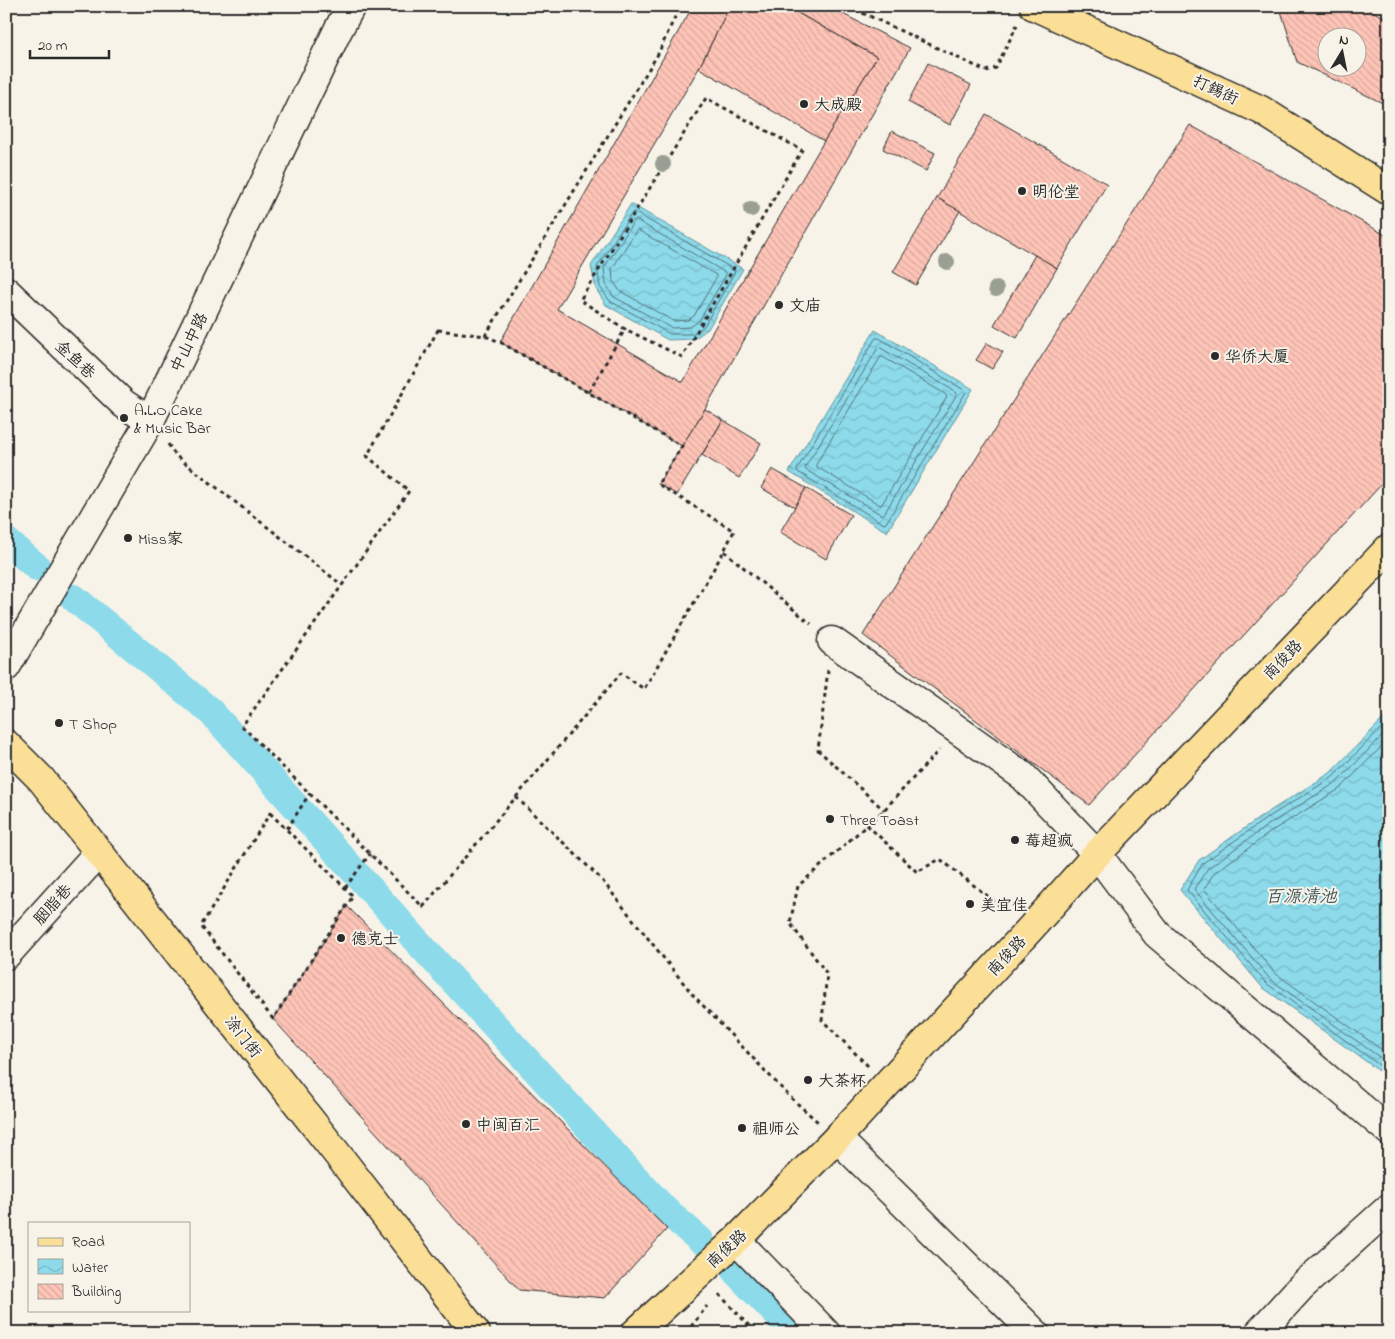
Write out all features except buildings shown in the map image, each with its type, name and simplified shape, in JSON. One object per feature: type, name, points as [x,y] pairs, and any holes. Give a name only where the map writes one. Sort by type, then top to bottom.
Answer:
[{"type":"main road","name":"打錫街","points":[[1068,6],[1265,95],[1389,168]]},
{"type":"main road","name":"打錫街","points":[[1026,15],[1261,110],[1389,191]]},
{"type":"main road","name":"南俊路","points":[[635,1333],[736,1240],[837,1138],[1097,854],[1389,548]]},
{"type":"main road","name":"涂门街","points":[[6,744],[41,779],[476,1333]]},
{"type":"street","name":"中山中路","points":[[6,667],[150,421],[351,6]]},
{"type":"street","name":"金鱼巷","points":[[6,291],[124,404],[150,421]]},
{"type":"street","points":[[832,641],[1023,776],[1097,854],[1158,934],[1389,1131]]},
{"type":"street","name":"胭脂巷","points":[[6,955],[99,852]]},
{"type":"street","points":[[837,1138],[1035,1333]]},
{"type":"street","points":[[1259,1333],[1301,1287],[1389,1208]]},
{"type":"street","points":[[736,1240],[826,1333]]},
{"type":"path","points":[[485,336],[658,54],[680,6]]},
{"type":"path","points":[[848,6],[986,72],[996,68],[1026,15]]},
{"type":"path","points":[[706,98],[802,150],[682,356],[625,329],[580,300],[706,98]]},
{"type":"path","points":[[589,392],[625,329]]},
{"type":"path","points":[[438,330],[485,336],[500,342],[682,446],[658,484],[734,531],[644,690],[621,673],[423,906],[242,726],[409,491],[367,456],[438,330]]},
{"type":"path","points":[[150,421],[176,456],[342,585]]},
{"type":"path","points":[[724,551],[832,641],[818,750],[884,810]]},
{"type":"path","points":[[886,1084],[822,1020],[827,974],[790,923],[798,886],[884,810],[957,730]]},
{"type":"path","points":[[287,829],[310,793]]},
{"type":"path","points":[[516,796],[601,879],[706,1008],[790,1097],[837,1138]]},
{"type":"path","points":[[270,813],[287,829],[353,896],[273,1018],[201,926],[270,813]]},
{"type":"path","points":[[867,826],[917,872],[940,859],[1030,929]]},
{"type":"path","points":[[345,888],[370,854]]},
{"type":"path","points":[[686,1333],[718,1293],[756,1333]]},
{"type":"water","points":[[631,204],[743,269],[708,329],[694,339],[668,340],[606,305],[596,289],[591,266]]},
{"type":"water","points":[[875,330],[973,389],[887,532],[789,472]]},
{"type":"water","name":"百源清池","points":[[1389,713],[1389,1078],[1262,987],[1180,890],[1199,860],[1265,814],[1330,773]]},
{"type":"waterway","points":[[6,541],[37,567]]},
{"type":"waterway","points":[[74,598],[210,711],[425,950],[664,1209],[700,1240]]},
{"type":"waterway","points":[[736,1272],[795,1333]]},
{"type":"place","name":"大成殿","points":[[804,104]]},
{"type":"place","name":"明伦堂","points":[[1022,191]]},
{"type":"place","name":"文庙","points":[[779,305]]},
{"type":"place","name":"华侨大厦","points":[[1215,356]]},
{"type":"place","name":"A.L.O Cake & Music Bar","points":[[124,418]]},
{"type":"place","name":"Miss家","points":[[128,538]]},
{"type":"place","name":"T Shop","points":[[59,723]]},
{"type":"place","name":"Three Toast","points":[[830,819]]},
{"type":"place","name":"莓超疯","points":[[1015,840]]},
{"type":"place","name":"美宜佳","points":[[970,904]]},
{"type":"place","name":"德克士","points":[[341,938]]},
{"type":"place","name":"大茶杯","points":[[808,1080]]},
{"type":"place","name":"中闽百汇","points":[[466,1124]]},
{"type":"place","name":"祖师公","points":[[742,1128]]}]
